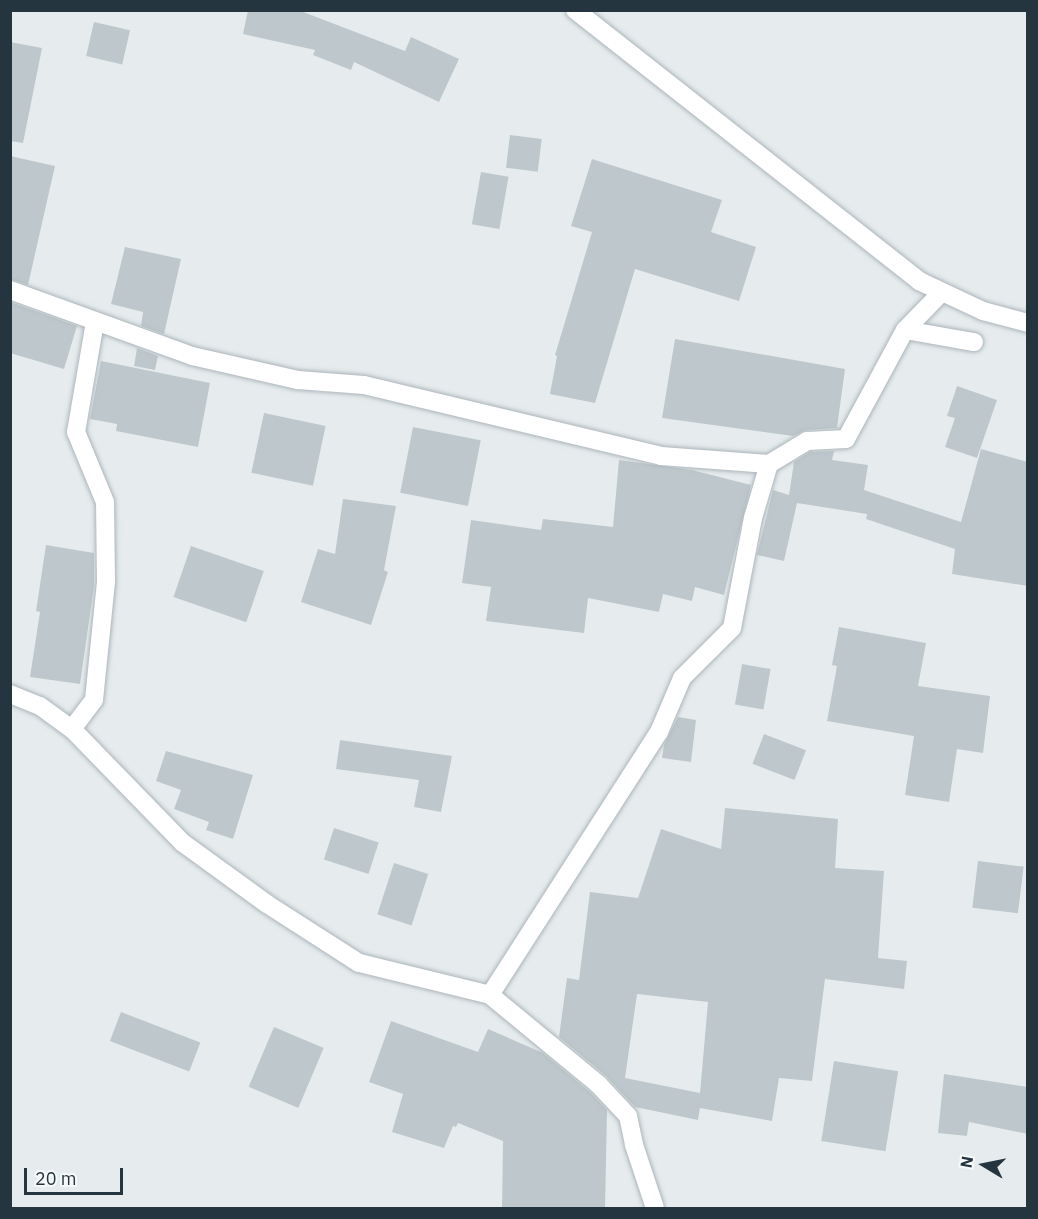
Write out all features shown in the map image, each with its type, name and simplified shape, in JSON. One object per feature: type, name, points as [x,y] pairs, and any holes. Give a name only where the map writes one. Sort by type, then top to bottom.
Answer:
[{"type":"street","points":[[575,10],[919,281],[983,311],[1028,322]]},
{"type":"street","points":[[10,290],[192,357],[298,380],[364,385],[661,456],[769,464],[807,441],[846,439],[904,330],[942,292]]},
{"type":"street","points":[[72,729],[94,700],[106,582],[105,502],[76,432],[95,322]]},
{"type":"street","points":[[904,330],[974,342]]},
{"type":"street","points":[[490,995],[659,732],[681,678],[732,628],[753,518],[769,464]]},
{"type":"street","points":[[10,694],[40,706],[72,729],[183,843],[304,928],[360,963],[490,995],[598,1084],[628,1116],[634,1145],[655,1209]]},
{"type":"building","points":[[248,10],[298,10],[405,51],[411,37],[459,59],[439,102],[354,62],[351,70],[313,55],[315,50],[243,34]]},
{"type":"building","points":[[94,22],[130,30],[122,64],[86,56]]},
{"type":"building","points":[[10,42],[42,48],[23,143],[10,141]]},
{"type":"building","points":[[510,135],[542,139],[538,172],[506,168]]},
{"type":"building","points":[[10,156],[55,166],[28,285],[10,279]]},
{"type":"building","points":[[592,159],[722,200],[711,232],[756,247],[739,301],[635,269],[595,403],[550,394],[557,356],[555,355],[592,232],[571,226]]},
{"type":"building","points":[[481,172],[509,177],[499,229],[472,224]]},
{"type":"building","points":[[125,247],[181,259],[164,334],[141,326],[143,312],[111,304]]},
{"type":"building","points":[[10,302],[77,326],[64,369],[10,353]]},
{"type":"building","points":[[675,339],[845,369],[837,428],[806,430],[793,436],[662,418]]},
{"type":"building","points":[[137,348],[158,356],[155,370],[134,366]]},
{"type":"building","points":[[101,361],[210,383],[198,447],[116,431],[117,424],[90,419]]},
{"type":"building","points":[[957,386],[997,400],[977,458],[945,447],[955,418],[947,416]]},
{"type":"building","points":[[264,413],[326,426],[313,486],[251,473]]},
{"type":"building","points":[[413,427],[481,440],[468,506],[400,493]]},
{"type":"building","points":[[981,449],[1028,462],[1028,586],[952,574],[955,549],[866,519],[867,514],[797,503],[784,561],[757,555],[773,490],[789,495],[794,462],[810,452],[834,451],[832,460],[868,465],[864,490],[961,522]]},
{"type":"building","points":[[619,460],[692,470],[751,485],[724,595],[695,587],[692,601],[663,594],[659,612],[588,598],[584,633],[486,621],[491,587],[462,583],[471,520],[541,530],[543,519],[613,527]]},
{"type":"building","points":[[343,499],[396,506],[384,570],[388,572],[371,625],[301,602],[318,549],[335,554]]},
{"type":"building","points":[[46,545],[94,553],[94,586],[80,684],[30,677],[40,612],[36,611]]},
{"type":"building","points":[[191,546],[264,571],[246,622],[173,597]]},
{"type":"building","points":[[839,627],[926,643],[918,686],[990,696],[983,753],[957,749],[949,802],[905,795],[914,736],[827,721],[837,666],[832,665]]},
{"type":"building","points":[[742,664],[771,669],[763,709],[735,704]]},
{"type":"building","points":[[678,717],[696,720],[691,762],[662,758],[664,745]]},
{"type":"building","points":[[764,734],[806,750],[795,780],[753,764]]},
{"type":"building","points":[[340,740],[452,756],[441,812],[414,807],[419,780],[336,769]]},
{"type":"building","points":[[166,751],[253,775],[233,839],[206,830],[209,822],[174,809],[181,790],[156,781]]},
{"type":"building","points":[[725,808],[838,819],[835,868],[884,871],[878,958],[907,961],[904,989],[825,979],[812,1081],[779,1078],[772,1121],[700,1108],[698,1120],[635,1107],[605,1075],[559,1037],[567,978],[579,980],[590,892],[638,898],[661,829],[721,849]],"holes":[[[637,994],[708,1002],[700,1093],[625,1078]]]},
{"type":"building","points":[[334,828],[379,843],[369,874],[324,859]]},
{"type":"building","points":[[978,861],[1024,867],[1018,913],[972,908]]},
{"type":"building","points":[[394,863],[428,874],[412,925],[377,914]]},
{"type":"building","points":[[121,1012],[200,1042],[189,1071],[110,1041]]},
{"type":"building","points":[[391,1021],[478,1052],[488,1029],[543,1053],[590,1092],[607,1110],[605,1209],[502,1209],[503,1141],[458,1123],[456,1127],[453,1126],[444,1148],[392,1132],[403,1094],[369,1082]]},
{"type":"building","points":[[274,1027],[324,1048],[298,1108],[249,1087]]},
{"type":"building","points":[[834,1061],[898,1071],[886,1151],[821,1141]]},
{"type":"building","points":[[944,1074],[1028,1087],[1028,1134],[969,1122],[967,1136],[938,1133]]}]
